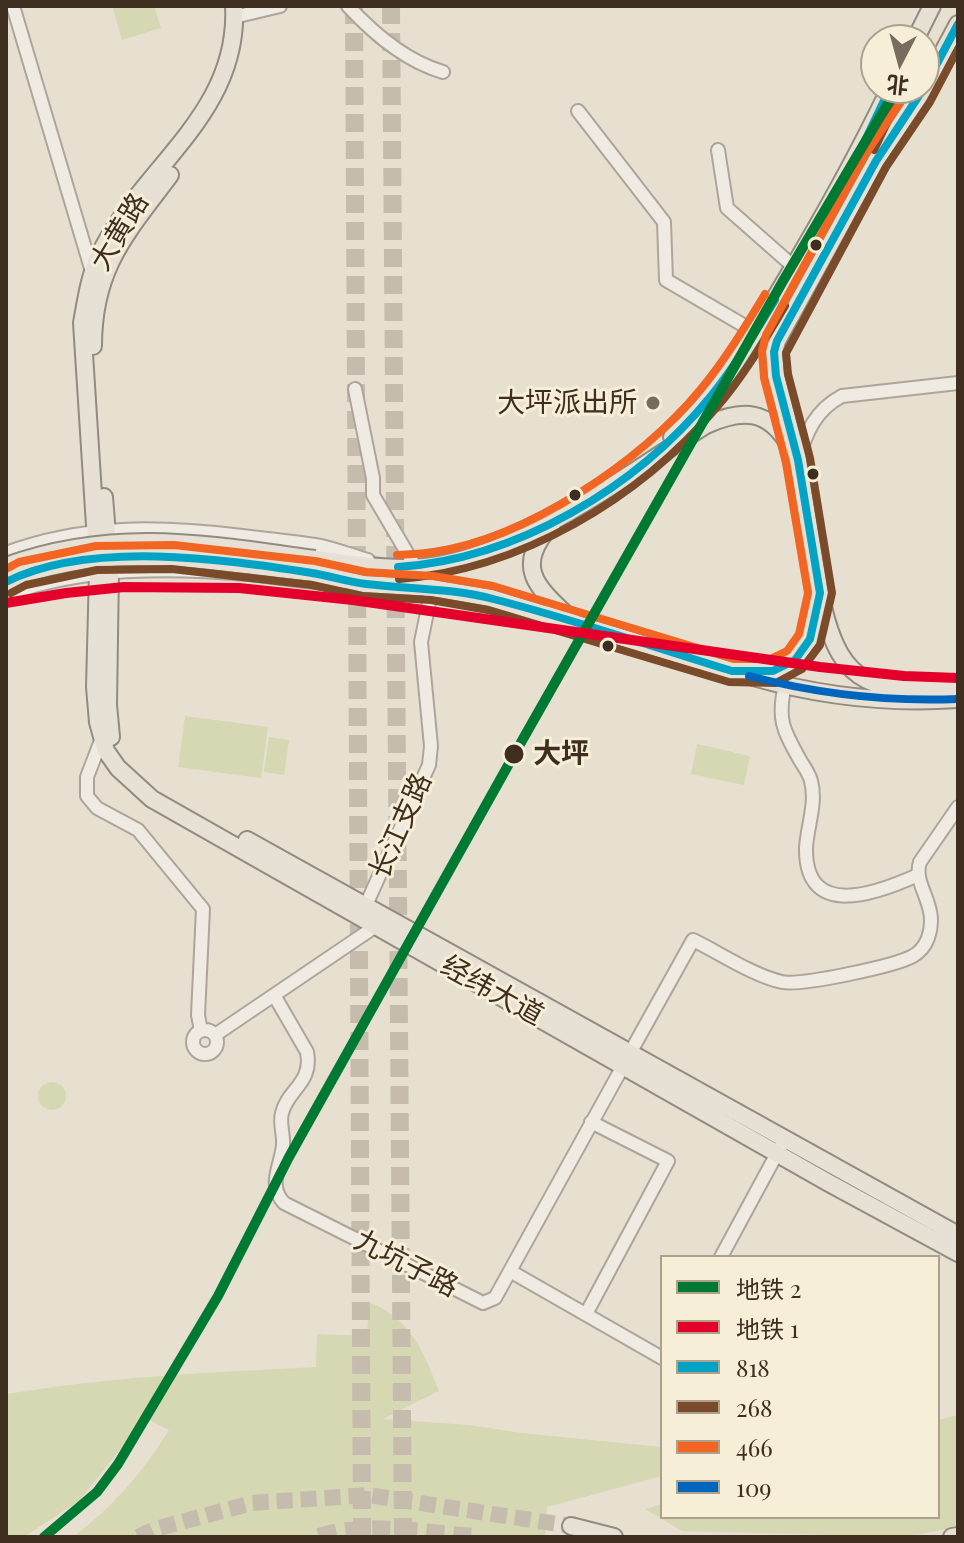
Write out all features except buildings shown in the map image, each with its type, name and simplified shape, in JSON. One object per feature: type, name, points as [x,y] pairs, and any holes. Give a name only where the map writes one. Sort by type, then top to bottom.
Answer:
[{"type":"main road","points":[[923,24],[932,6]]},
{"type":"main road","name":"大黄路","points":[[101,530],[82,323],[98,278],[110,258],[213,117],[228,91],[238,65],[240,11]]},
{"type":"main road","points":[[958,24],[920,95],[876,161],[777,341],[774,352],[776,376],[798,460],[820,593],[838,652],[852,672],[889,687],[958,687]]},
{"type":"main road","points":[[638,467],[699,411],[755,332],[859,152],[882,104]]},
{"type":"main road","points":[[6,582],[22,574],[96,558],[173,557],[314,566],[416,568],[457,561],[522,536],[559,517],[706,425],[722,418],[746,414],[775,426],[798,460]]},
{"type":"main road","points":[[559,517],[537,541],[532,556],[532,572],[548,598],[576,624]]},
{"type":"main road","name":"经纬大道","points":[[101,530],[108,720],[116,749],[124,763],[155,790],[366,905],[626,1059]]},
{"type":"main road","points":[[6,566],[54,552],[124,541],[200,543],[314,566],[364,584],[432,588],[491,598],[785,685],[891,701],[958,699]]},
{"type":"main road","name":"经纬大道","points":[[104,572],[95,696],[102,740],[118,768],[152,799],[376,926],[626,1059],[781,1146],[958,1253]]},
{"type":"main road","points":[[732,671],[773,671],[795,660],[810,639],[820,593]]},
{"type":"main road","name":"经纬大道","points":[[781,1146],[958,1235]]},
{"type":"main road","points":[[571,1526],[614,1537]]},
{"type":"main road","points":[[952,1537],[958,1536]]},
{"type":"street","points":[[13,6],[98,278]]},
{"type":"street","points":[[240,11],[280,6]]},
{"type":"street","points":[[348,6],[370,29],[419,65],[443,72]]},
{"type":"street","points":[[578,111],[664,222],[666,280],[755,332]]},
{"type":"street","points":[[718,150],[727,208],[794,267]]},
{"type":"street","points":[[798,460],[814,419],[842,396],[958,383]]},
{"type":"street","points":[[355,389],[373,478],[373,495],[416,568]]},
{"type":"street","points":[[6,553],[57,537],[101,530],[149,528],[316,545],[390,566]]},
{"type":"street","points":[[57,537],[71,547],[75,558],[68,574],[58,580]]},
{"type":"street","points":[[6,595],[58,580],[104,572],[189,570],[250,574],[312,584],[364,584]]},
{"type":"street","name":"长江支路","points":[[366,905],[423,782],[431,746],[421,642],[432,588]]},
{"type":"street","points":[[785,685],[780,707],[782,724],[812,786],[806,851],[811,876],[820,890],[839,896],[876,893],[918,875],[920,862],[958,807]]},
{"type":"street","points":[[108,720],[87,777],[87,796],[91,802],[138,830],[203,909],[198,1015],[201,1031]]},
{"type":"street","name":"九坑子路","points":[[274,995],[307,1052],[309,1062],[304,1078],[282,1111],[283,1145],[275,1182],[278,1197],[284,1203],[483,1303],[495,1298],[693,940],[768,977],[787,983],[898,962],[919,952],[930,933],[930,906],[918,875]]},
{"type":"street","points":[[215,1035],[376,926]]},
{"type":"street","points":[[201,1031],[215,1035],[215,1048],[209,1053],[201,1052],[194,1044],[195,1036],[201,1031]]},
{"type":"street","points":[[586,1314],[668,1161],[591,1122]]},
{"type":"street","points":[[722,1255],[781,1146]]},
{"type":"street","points":[[510,1271],[660,1357]]},
{"type":"green space","points":[[112,6],[154,6],[161,28],[122,40]]},
{"type":"green space","points":[[185,716],[268,727],[261,778],[178,767]]},
{"type":"green space","points":[[269,737],[289,740],[284,775],[264,772]]},
{"type":"green space","points":[[697,744],[750,756],[744,785],[691,774]]},
{"type":"green space","points":[[52,1082],[62,1086],[66,1096],[62,1106],[52,1110],[42,1106],[38,1096],[42,1086]]},
{"type":"green space","points":[[369,1302],[396,1318],[414,1338],[439,1391],[383,1419],[469,1425],[660,1447],[660,1477],[547,1507],[545,1537],[73,1537],[126,1488],[169,1430],[145,1418],[79,1501],[24,1537],[6,1537],[6,1394],[122,1379],[316,1367],[317,1334],[367,1336]]},
{"type":"green space","points":[[958,1415],[958,1527],[905,1537],[682,1531],[662,1519],[940,1519],[940,1420]]},
{"type":"green space","points":[[660,1505],[660,1518],[645,1509]]},
{"type":"tunnel","points":[[354,6],[362,1537]]},
{"type":"tunnel","points":[[391,6],[403,1537]]},
{"type":"tunnel","points":[[138,1537],[155,1529],[252,1503],[368,1495],[571,1526]]},
{"type":"tunnel","points":[[319,1537],[376,1529],[473,1537]]},
{"type":"metro line","name":"2","points":[[44,1537],[97,1492],[118,1464],[218,1296],[289,1157],[515,753],[783,281],[888,104]]},
{"type":"metro line","name":"1","points":[[6,603],[124,587],[239,588],[353,600],[820,667],[958,678]]},
{"type":"transit line","name":"818","points":[[940,58],[958,24]]},
{"type":"transit line","name":"268","points":[[11,593],[26,585],[97,570],[172,569],[312,585],[362,596],[431,600],[488,610],[729,682],[776,683],[802,669],[820,645],[832,593],[810,458],[788,374],[786,353],[886,167],[930,102],[958,49]]},
{"type":"transit line","name":"818","points":[[863,145],[882,104]]},
{"type":"transit line","name":"268","points":[[874,150],[896,104]]},
{"type":"transit line","name":"466","points":[[6,569],[19,562],[96,546],[174,545],[493,586],[734,659],[770,659],[787,651],[799,634],[808,593],[786,463],[764,378],[762,351],[766,335],[865,155],[899,104]]},
{"type":"transit line","name":"818","points":[[6,582],[40,569],[77,561],[157,556],[198,559],[312,573],[359,583],[477,595],[553,615],[732,671],[773,671],[795,660],[810,639],[820,593],[798,460],[776,376],[774,352],[777,341],[876,161],[913,104]]},
{"type":"transit line","name":"466","points":[[397,555],[434,552],[506,531],[580,493],[614,469],[647,444],[700,390],[765,294]]},
{"type":"transit line","name":"818","points":[[398,567],[443,561],[487,550],[530,534],[610,488],[647,460],[711,396],[775,300]]},
{"type":"transit line","name":"268","points":[[399,579],[444,573],[489,561],[532,545],[614,499],[686,440],[717,407],[745,371],[785,306]]},
{"type":"transit line","name":"109","points":[[749,676],[852,695],[958,699]]},
{"type":"place","name":"大坪派出所","points":[[653,403]]},
{"type":"place","name":"大坪","points":[[514,754]]}]
